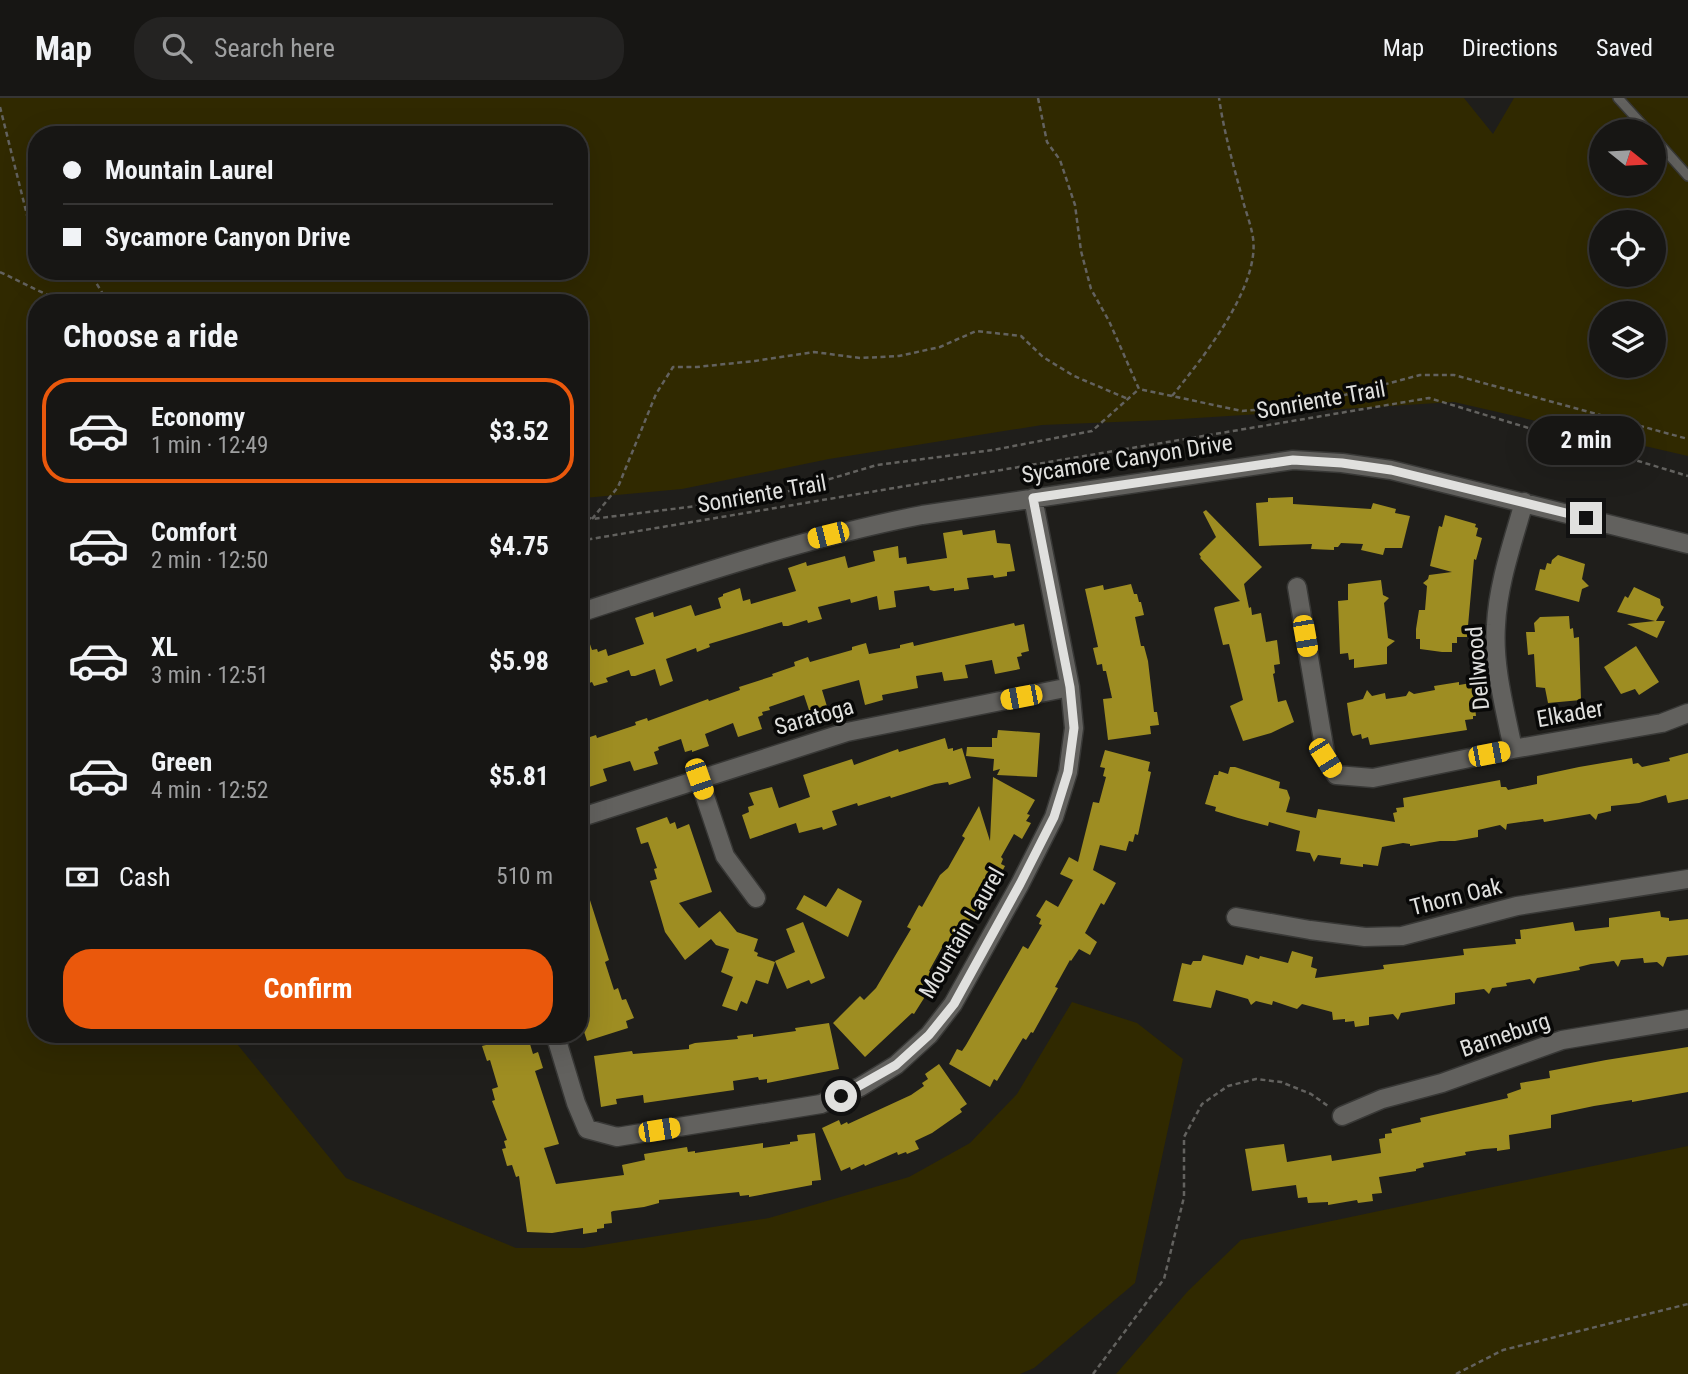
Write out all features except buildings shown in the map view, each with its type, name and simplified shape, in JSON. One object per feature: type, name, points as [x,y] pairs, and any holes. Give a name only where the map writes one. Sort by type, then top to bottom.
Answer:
[{"type":"street","name":"Sycamore Canyon Drive","points":[[588,610],[808,540],[922,515],[1293,460],[1391,470],[1688,544]]},
{"type":"street","name":"Mountain Laurel","points":[[558,1043],[587,1129],[617,1137],[821,1104],[860,1087],[896,1065],[929,1035],[954,1004],[1020,884],[1054,817],[1068,772],[1074,728],[1070,687],[1033,498]]},
{"type":"street","name":"Dellwood","points":[[1513,749],[1498,677],[1495,625],[1503,581],[1524,502]]},
{"type":"street","name":"Elkader","points":[[1297,587],[1325,758],[1336,775],[1373,778],[1513,749],[1662,723],[1688,713]]},
{"type":"street","name":"Saratoga","points":[[588,815],[808,743],[875,725],[1070,687]]},
{"type":"street","points":[[699,779],[725,856],[756,898]]},
{"type":"street","name":"Thorn Oak","points":[[1236,917],[1351,936],[1402,936],[1517,906],[1688,879]]},
{"type":"street","name":"Barneburg","points":[[1342,1116],[1382,1099],[1443,1083],[1562,1040],[1688,1019]]},
{"type":"lane","points":[[1618,98],[1637,119]]},
{"type":"lane","points":[[1666,151],[1688,176]]},
{"type":"path","points":[[1038,98],[1047,142],[1060,160],[1075,205],[1081,251],[1091,289],[1109,321],[1139,389]]},
{"type":"path","points":[[1172,396],[1229,317],[1253,266],[1253,239],[1224,131],[1219,98]]},
{"type":"path","points":[[0,107],[28,219]]},
{"type":"path","points":[[0,272],[46,294]]},
{"type":"path","points":[[592,519],[618,487],[656,394],[673,367],[744,362],[814,352],[860,358],[899,356],[940,347],[976,331],[1021,336],[1042,357],[1074,376],[1128,399]]},
{"type":"path","points":[[1139,389],[1242,411],[1279,408],[1341,396],[1420,375],[1454,374],[1688,439]]},
{"type":"path","points":[[588,517],[592,519],[769,497],[877,465],[993,450],[1092,431],[1139,389]]},
{"type":"path","name":"Sonriente Trail","points":[[588,539],[1429,398],[1688,476]]},
{"type":"path","points":[[1093,1374],[1164,1279],[1184,1197],[1184,1137],[1202,1104],[1228,1086],[1256,1079],[1281,1082],[1311,1094],[1342,1116]]},
{"type":"path","points":[[1456,1374],[1503,1350],[1688,1304]]},
{"type":"shaded area","points":[[0,98],[1464,98],[1493,134],[1514,98],[1688,98],[1688,456],[1454,402],[1042,425],[829,459],[682,489],[588,498],[588,294],[28,294],[28,1043],[236,1043],[346,1178],[516,1248],[583,1248],[769,1218],[909,1177],[970,1143],[1017,1094],[1072,1002],[1137,1023],[1183,1059],[1135,1283],[1034,1368],[1020,1374],[0,1374]]},
{"type":"shaded area","points":[[1688,1146],[1688,1374],[1116,1374],[1188,1291],[1241,1240]]},
{"type":"route","points":[[841,1096],[896,1065],[929,1035],[954,1004],[1054,817],[1068,772],[1074,728],[1070,687],[1033,498],[1293,460],[1391,470],[1586,518]]}]
